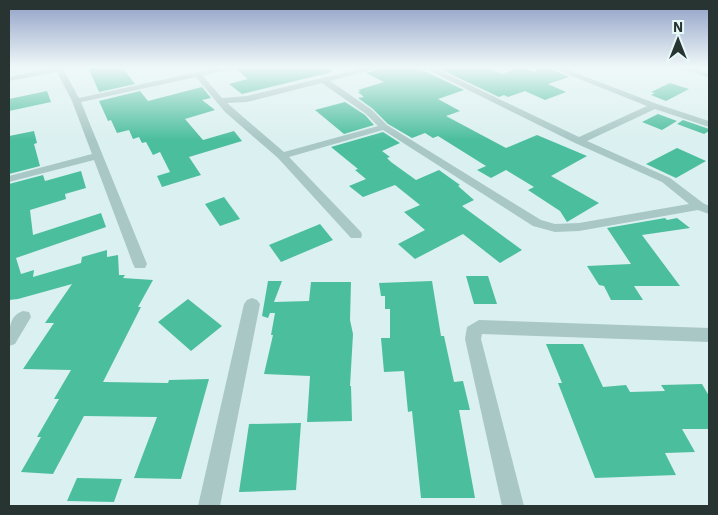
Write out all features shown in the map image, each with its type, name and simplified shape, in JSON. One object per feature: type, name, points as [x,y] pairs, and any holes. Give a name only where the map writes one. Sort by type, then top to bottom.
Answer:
[{"type":"street","points":[[71,91],[140,264]]},
{"type":"street","points":[[76,101],[123,91]]},
{"type":"street","points":[[212,91],[228,110],[282,156],[356,235]]},
{"type":"street","points":[[220,101],[247,99],[281,91]]},
{"type":"street","points":[[339,91],[369,112],[384,127],[537,223],[555,228],[580,227],[704,208]]},
{"type":"street","points":[[474,91],[666,180],[704,208]]},
{"type":"street","points":[[614,91],[709,124]]},
{"type":"street","points":[[228,110],[247,99]]},
{"type":"street","points":[[578,140],[654,106]]},
{"type":"street","points":[[282,156],[384,127]]},
{"type":"street","points":[[9,180],[97,156]]},
{"type":"street","points":[[209,506],[252,304]]},
{"type":"street","points":[[9,339],[23,317]]},
{"type":"street","points":[[513,506],[473,339],[473,332],[480,327],[709,335]]},
{"type":"building","points":[[47,91],[51,102],[9,111],[9,99]]},
{"type":"building","points":[[140,91],[148,101],[186,91],[205,91],[211,98],[202,100],[215,110],[185,119],[203,140],[234,131],[242,141],[189,157],[201,175],[162,187],[157,176],[170,172],[160,152],[153,155],[146,142],[142,143],[139,137],[133,139],[129,130],[117,133],[111,120],[108,121],[99,101]]},
{"type":"building","points":[[238,91],[254,91],[242,94]]},
{"type":"building","points":[[461,91],[438,99],[460,111],[446,116],[506,148],[537,135],[587,156],[551,176],[599,203],[567,222],[560,211],[528,190],[534,187],[506,170],[491,178],[477,170],[486,166],[438,136],[433,138],[425,133],[412,138],[388,124],[373,109],[358,98],[364,97],[358,92]]},
{"type":"building","points":[[486,91],[525,91],[508,97],[504,95],[499,97]]},
{"type":"building","points":[[525,91],[566,92],[545,100]]},
{"type":"building","points":[[685,91],[666,101],[651,95],[655,93],[651,92]]},
{"type":"building","points":[[345,102],[365,115],[374,125],[344,134],[315,110]]},
{"type":"building","points":[[658,114],[677,121],[662,130],[642,122]]},
{"type":"building","points":[[683,120],[709,129],[709,131],[704,134],[677,124]]},
{"type":"building","points":[[34,131],[37,143],[34,144],[40,166],[9,174],[9,136]]},
{"type":"building","points":[[383,132],[400,143],[382,151],[390,157],[387,158],[391,162],[416,180],[439,170],[460,185],[458,186],[474,200],[462,206],[522,250],[500,263],[463,234],[415,259],[398,244],[425,230],[404,212],[420,205],[395,185],[363,197],[349,186],[366,179],[355,170],[358,169],[331,147]]},
{"type":"building","points":[[677,148],[706,161],[676,178],[646,164]]},
{"type":"building","points":[[81,171],[86,188],[65,194],[66,199],[30,210],[33,235],[101,213],[106,227],[16,258],[21,274],[34,270],[33,277],[81,263],[82,257],[107,250],[107,257],[118,255],[119,275],[125,275],[123,278],[153,280],[138,307],[141,307],[103,382],[168,383],[169,380],[209,379],[181,479],[134,478],[157,417],[84,416],[53,474],[21,472],[41,437],[37,437],[59,399],[54,399],[71,370],[23,369],[54,323],[45,323],[72,284],[9,300],[9,184],[43,175],[45,181]]},
{"type":"building","points":[[224,197],[240,219],[220,226],[205,204]]},
{"type":"building","points":[[665,218],[667,220],[677,218],[690,228],[642,235],[680,286],[634,286],[643,300],[611,300],[604,286],[599,285],[587,266],[631,264],[607,228]]},
{"type":"building","points":[[320,224],[333,240],[281,262],[269,245]]},
{"type":"building","points":[[466,276],[488,276],[497,304],[474,304]]},
{"type":"building","points":[[268,281],[282,281],[274,302],[309,301],[311,282],[351,282],[350,320],[353,334],[350,386],[352,421],[307,422],[310,376],[264,374],[273,335],[271,335],[275,313],[270,313],[268,318],[262,316]]},
{"type":"building","points":[[432,281],[441,336],[444,336],[454,382],[463,381],[470,410],[459,410],[475,498],[421,498],[412,411],[408,412],[404,371],[384,372],[381,338],[390,338],[390,309],[385,309],[385,296],[381,296],[379,283]]},
{"type":"building","points":[[188,299],[222,326],[191,351],[158,322]]},
{"type":"building","points":[[546,344],[583,344],[603,387],[626,385],[630,392],[665,391],[661,385],[702,384],[709,396],[709,429],[682,429],[695,452],[665,453],[676,475],[595,478],[558,383],[562,383]]},
{"type":"building","points":[[301,423],[296,490],[239,492],[249,424]]},
{"type":"building","points":[[77,478],[122,479],[114,502],[67,501]]}]
